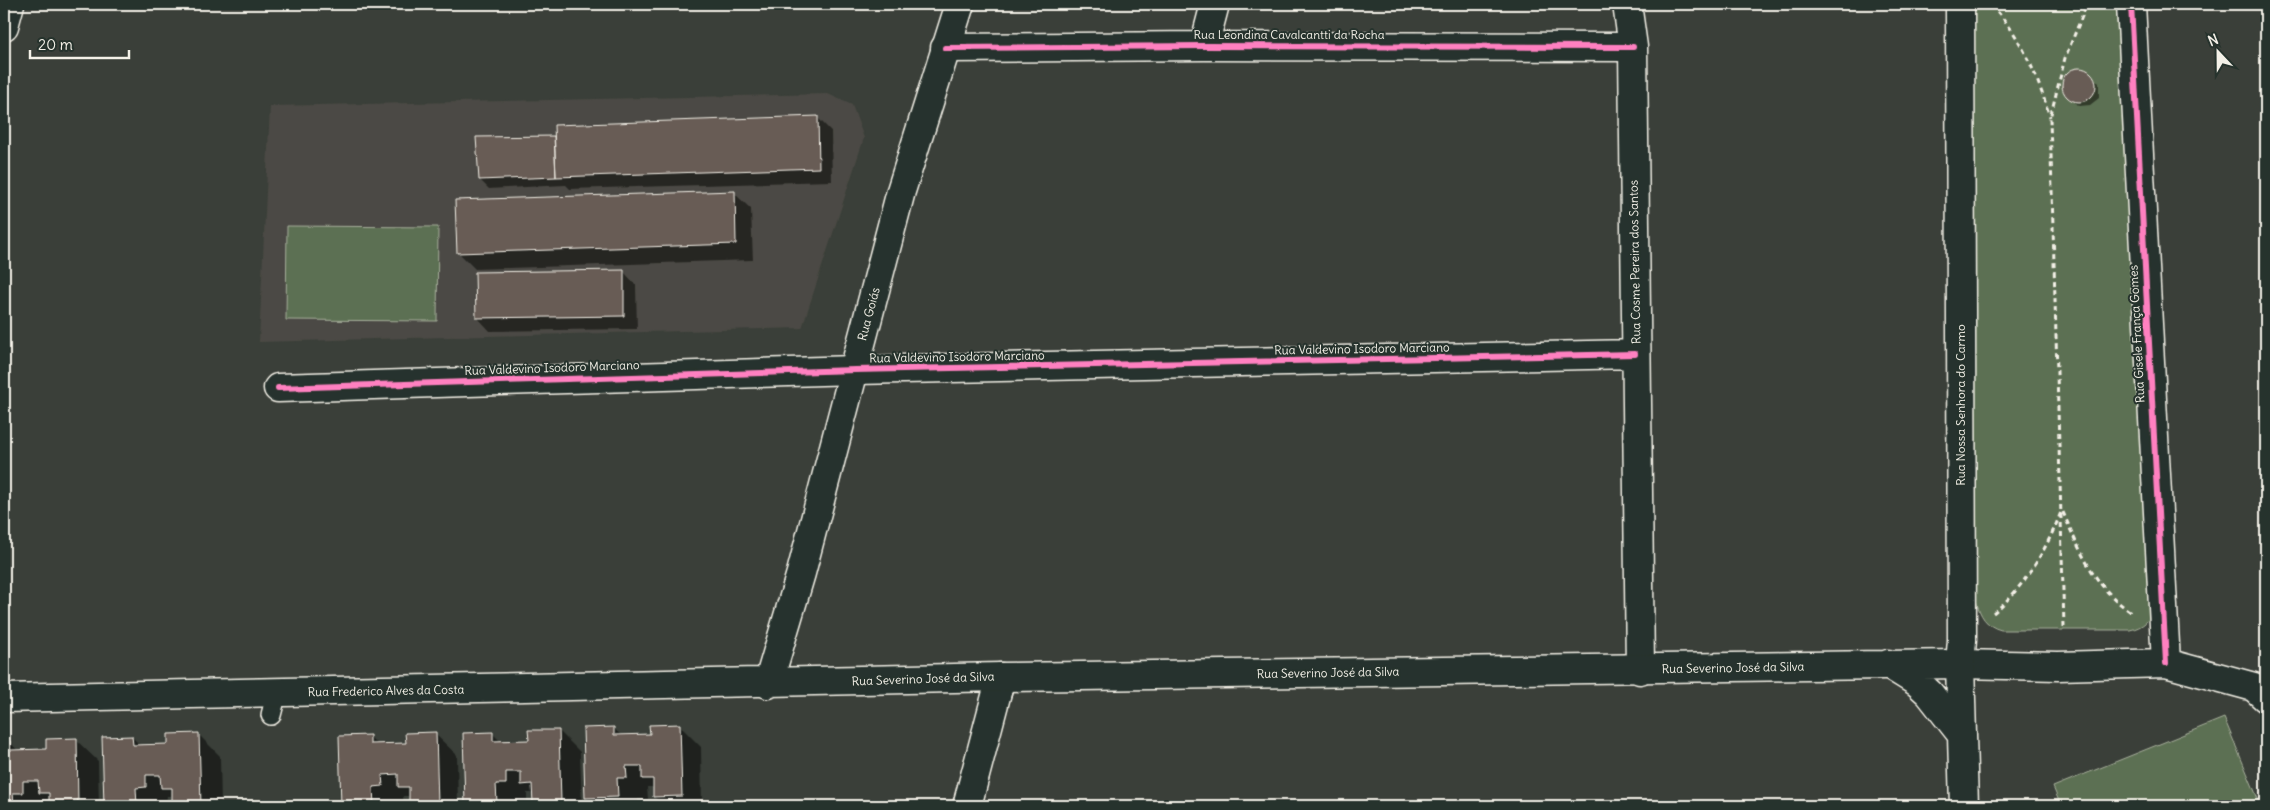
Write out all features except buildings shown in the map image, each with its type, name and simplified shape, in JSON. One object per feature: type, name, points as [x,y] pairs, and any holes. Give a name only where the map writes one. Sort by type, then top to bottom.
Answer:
[{"type":"street","points":[[4,26],[10,4]]},
{"type":"street","name":"Rua Goiás","points":[[766,690],[855,370],[901,191],[960,4]]},
{"type":"street","points":[[1204,46],[1215,4]]},
{"type":"street","name":"Rua Cosme Pereira dos Santos","points":[[1628,4],[1632,47],[1640,670]]},
{"type":"street","name":"Rua Nossa Senhora do Carmo","points":[[1960,4],[1962,640],[1960,664],[1964,806]]},
{"type":"street","name":"Rua Gisele França Gomes","points":[[2131,4],[2166,663]]},
{"type":"street","name":"Rua Leondina Cavalcantti da Rocha","points":[[945,48],[1204,46],[1632,47]]},
{"type":"street","name":"Rua Valdevino Isodoro Marciano","points":[[278,388],[855,370],[1635,354]]},
{"type":"street","name":"Rua Severino José da Silva","points":[[766,690],[1001,677],[1640,670],[1888,664],[2058,666],[2166,663],[2254,688],[2266,698]]},
{"type":"street","points":[[1888,664],[1929,692],[1962,735]]},
{"type":"street","points":[[967,806],[1001,677]]},
{"type":"street","name":"Rua Frederico Alves da Costa","points":[[4,698],[274,704],[766,690]]},
{"type":"path","points":[[1990,4],[2009,25],[2023,48],[2040,86],[2050,118],[2064,627]]},
{"type":"path","points":[[2050,118],[2065,58],[2087,4]]},
{"type":"path","points":[[2062,509],[2076,544],[2092,574],[2104,588],[2132,613]]},
{"type":"path","points":[[1986,617],[2018,588],[2029,573],[2048,541],[2062,509]]},
{"type":"shaded area","points":[[828,94],[852,105],[864,138],[802,328],[259,342],[270,106]]},
{"type":"green space","points":[[1972,4],[2116,4],[2154,608],[2145,623],[2130,630],[2001,630],[1991,626],[1984,620],[1976,600]]},
{"type":"green space","points":[[287,226],[438,227],[437,321],[286,320]]},
{"type":"green space","points":[[2224,718],[2261,806],[2061,806],[2053,787]]},
{"type":"cycle path","points":[[2131,4],[2166,663]]},
{"type":"cycle path","points":[[945,48],[1204,46],[1633,47]]},
{"type":"cycle path","points":[[278,388],[855,370],[1635,354]]}]
